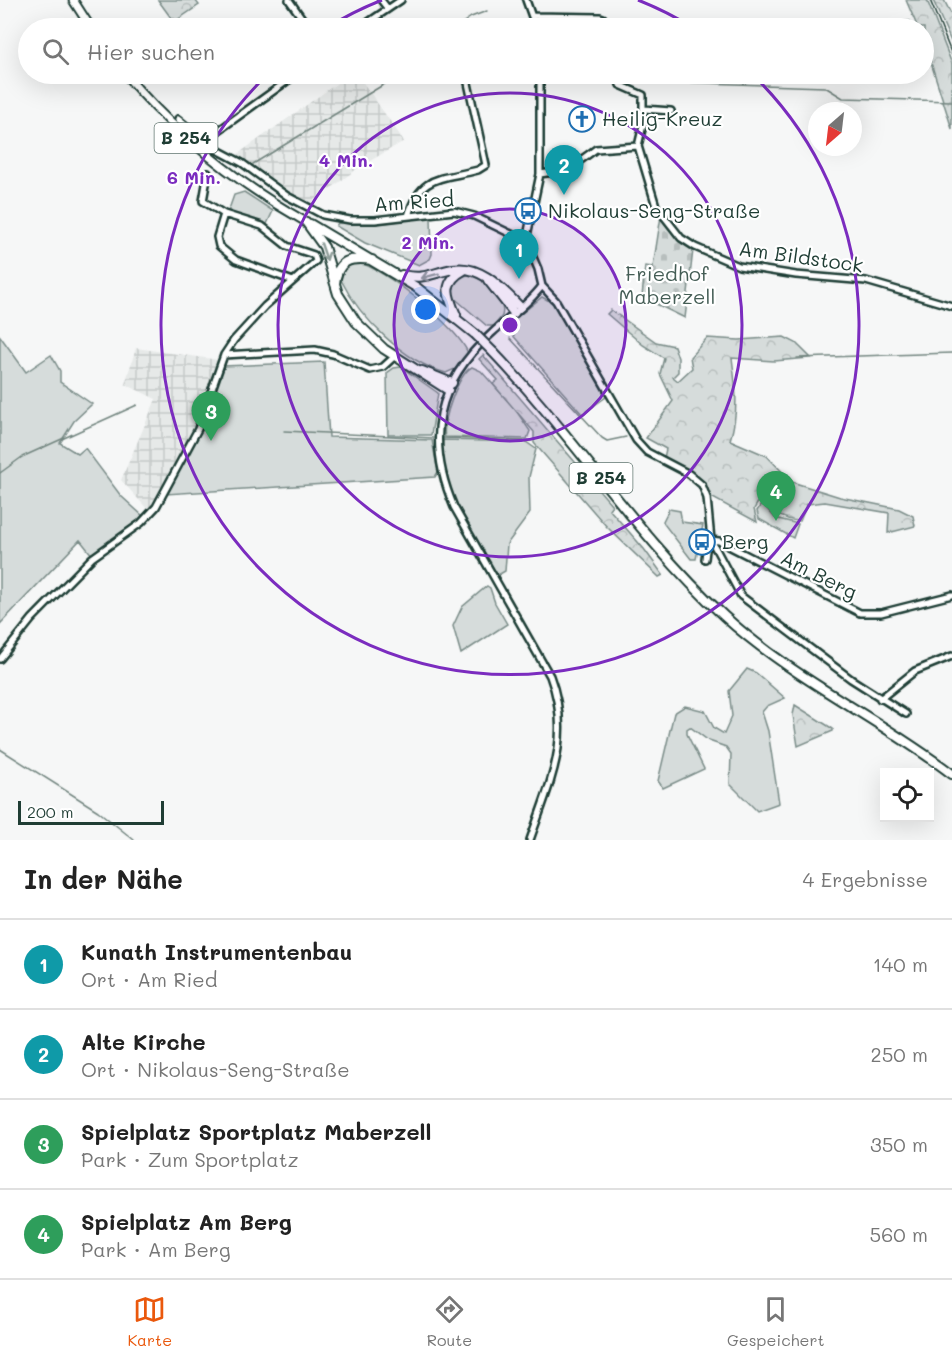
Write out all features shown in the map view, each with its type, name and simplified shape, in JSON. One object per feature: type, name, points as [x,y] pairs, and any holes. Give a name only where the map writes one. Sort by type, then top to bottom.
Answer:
[{"type":"highway","name":"B 254","points":[[306,222],[396,273],[458,318],[475,334],[493,352],[671,561],[723,615],[790,668],[952,774]]},
{"type":"highway","points":[[306,222],[324,247],[335,286],[341,300],[356,322],[375,342],[395,356],[450,386]]},
{"type":"highway","points":[[335,286],[337,271],[345,261],[354,258],[376,261]]},
{"type":"highway","points":[[396,273],[420,279],[456,268],[464,270],[497,283],[517,310]]},
{"type":"highway","points":[[458,318],[447,296],[447,287],[454,276],[464,270]]},
{"type":"main road","points":[[73,0],[85,18]]},
{"type":"main road","name":"B 254","points":[[134,84],[164,117],[212,160],[257,193],[306,222]]},
{"type":"street","points":[[289,0],[302,18]]},
{"type":"street","points":[[381,0],[388,9]]},
{"type":"street","points":[[375,18],[401,0]]},
{"type":"street","points":[[526,0],[532,16],[601,18]]},
{"type":"street","points":[[204,141],[283,84]]},
{"type":"street","points":[[408,216],[417,194],[427,183],[478,170],[486,165],[468,84]]},
{"type":"street","points":[[540,84],[540,174],[526,241],[542,286],[556,301],[636,440],[647,452],[689,474],[702,484],[707,498],[711,540],[741,596],[880,699],[906,714]]},
{"type":"street","points":[[540,174],[567,170],[596,149],[638,146],[644,109],[643,95],[620,84]]},
{"type":"street","points":[[644,109],[671,111]]},
{"type":"street","name":"Am Ried","points":[[178,119],[204,141],[242,163],[287,196],[323,215],[361,220],[453,211],[474,216],[526,241]]},
{"type":"street","name":"Am Bildstock","points":[[638,146],[656,207],[681,238],[694,247],[739,266],[785,274],[866,281],[952,306]]},
{"type":"street","points":[[0,659],[32,619],[92,558],[141,523],[156,507],[198,429],[224,355],[242,332],[315,261],[314,255],[287,246],[262,226],[224,214],[203,201],[208,173]]},
{"type":"street","points":[[224,214],[217,237],[219,246],[226,255],[293,281]]},
{"type":"street","points":[[531,840],[559,752],[561,728],[558,703],[550,676],[462,523],[448,493],[440,465],[437,439],[441,409],[450,386],[476,349],[542,286]]},
{"type":"street","points":[[224,355],[315,350],[333,354],[370,370],[383,368],[395,356]]},
{"type":"street","points":[[705,559],[707,542],[711,540]]},
{"type":"street","name":"Am Berg","points":[[711,540],[719,541],[860,613],[881,613],[952,595]]},
{"type":"street","points":[[880,699],[915,670],[952,656]]},
{"type":"shaded area","points":[[336,84],[364,84],[404,141],[358,168],[309,205],[235,156]]},
{"type":"shaded area","points":[[136,348],[219,360],[196,429],[162,493],[149,511],[121,480],[156,399],[125,384]]},
{"type":"green space","points":[[158,0],[195,0],[199,5],[180,18],[171,18]]},
{"type":"green space","points":[[906,0],[927,0],[952,64],[952,129],[934,72],[934,18],[914,18]]},
{"type":"green space","points":[[933,0],[944,0],[952,16],[952,44]]},
{"type":"green space","points":[[244,192],[273,211],[266,226],[228,212],[234,195]]},
{"type":"green space","name":"Friedhof Maberzell","points":[[661,216],[681,240],[693,250],[685,318],[642,297],[645,266],[653,267]]},
{"type":"green space","points":[[431,217],[432,254],[430,259],[419,265],[365,243],[336,226],[338,223],[376,224]]},
{"type":"green space","points":[[357,262],[384,275],[401,287],[436,314],[450,329],[468,353],[455,369],[446,373],[415,359],[399,349],[371,323],[341,280],[345,266]]},
{"type":"green space","points":[[468,275],[481,280],[498,296],[503,309],[502,316],[494,326],[487,326],[452,296],[452,286],[458,277]]},
{"type":"green space","points":[[542,297],[553,303],[606,397],[582,414],[509,331],[510,323]]},
{"type":"green space","points":[[611,310],[656,342],[674,346],[678,358],[678,372],[673,377],[678,381],[692,368],[690,357],[707,338],[739,340],[784,337],[796,343],[811,358],[774,361],[732,358],[736,409],[730,440],[767,456],[792,482],[840,497],[899,509],[913,516],[915,526],[888,533],[889,513],[825,502],[807,504],[800,521],[787,519],[769,507],[761,497],[754,509],[757,522],[711,497],[702,484],[664,458],[666,449],[646,438],[673,401],[660,374],[664,358],[643,345],[607,314]]},
{"type":"green space","points":[[0,336],[26,372],[51,355],[60,371],[60,382],[92,404],[74,421],[60,443],[78,454],[85,448],[121,496],[144,517],[92,555],[80,540],[0,624]]},
{"type":"green space","points":[[483,355],[612,505],[609,509],[663,575],[659,577],[607,527],[534,443],[534,432],[493,384],[498,380],[479,359]]},
{"type":"green space","points":[[324,362],[329,437],[432,440],[438,472],[435,477],[166,494],[201,428],[222,366]]},
{"type":"green space","points":[[401,367],[438,393],[431,435],[388,435],[387,373],[394,368]]},
{"type":"green space","points":[[472,367],[481,371],[515,409],[530,431],[527,439],[445,437],[444,430],[452,399],[462,378]]},
{"type":"green space","points":[[443,440],[526,442],[536,449],[529,477],[530,513],[507,544],[505,571],[498,575],[493,571],[466,525],[449,489],[443,472],[441,455]]},
{"type":"green space","points":[[762,503],[775,518],[798,524],[793,538],[759,519],[757,511]]},
{"type":"green space","points":[[669,509],[680,511],[682,522],[703,525],[696,559],[691,559],[664,524],[663,521]]},
{"type":"green space","points":[[487,586],[507,624],[461,654],[453,626],[462,607]]},
{"type":"green space","points":[[747,669],[756,673],[785,698],[767,706],[762,712],[768,731],[779,803],[757,811],[730,784],[731,754],[726,747],[709,741],[690,727],[687,729],[687,734],[704,769],[663,788],[658,781],[674,713],[685,706],[705,711],[714,728],[724,734],[732,716],[729,691]]},
{"type":"green space","points":[[795,705],[833,731],[798,746],[793,715]]},
{"type":"waterway","points":[[470,18],[487,11]]},
{"type":"waterway","points":[[253,164],[385,84]]},
{"type":"waterway","points":[[735,84],[825,87],[843,98],[952,101]]},
{"type":"waterway","points":[[510,338],[602,438],[607,441],[626,437]]},
{"type":"waterway","points":[[797,358],[952,353]]},
{"type":"waterway","points":[[0,473],[22,457],[137,405]]},
{"type":"waterway","points":[[284,431],[433,438]]},
{"type":"waterway","points":[[442,438],[532,441]]},
{"type":"waterway","points":[[0,749],[98,811],[134,840]]},
{"type":"railway","points":[[930,0],[952,55]]},
{"type":"place","name":"Heilig-Kreuz","points":[[582,119]]},
{"type":"place","name":"Alte Kirche","points":[[564,195]]},
{"type":"place","name":"Nikolaus-Seng-Straße","points":[[528,211]]},
{"type":"place","name":"Kunath Instrumentenbau","points":[[519,279]]},
{"type":"place","name":"Spielplatz Sportplatz Maberzell","points":[[211,441]]},
{"type":"place","name":"Spielplatz Am Berg","points":[[776,521]]},
{"type":"place","name":"Berg","points":[[702,542]]}]
